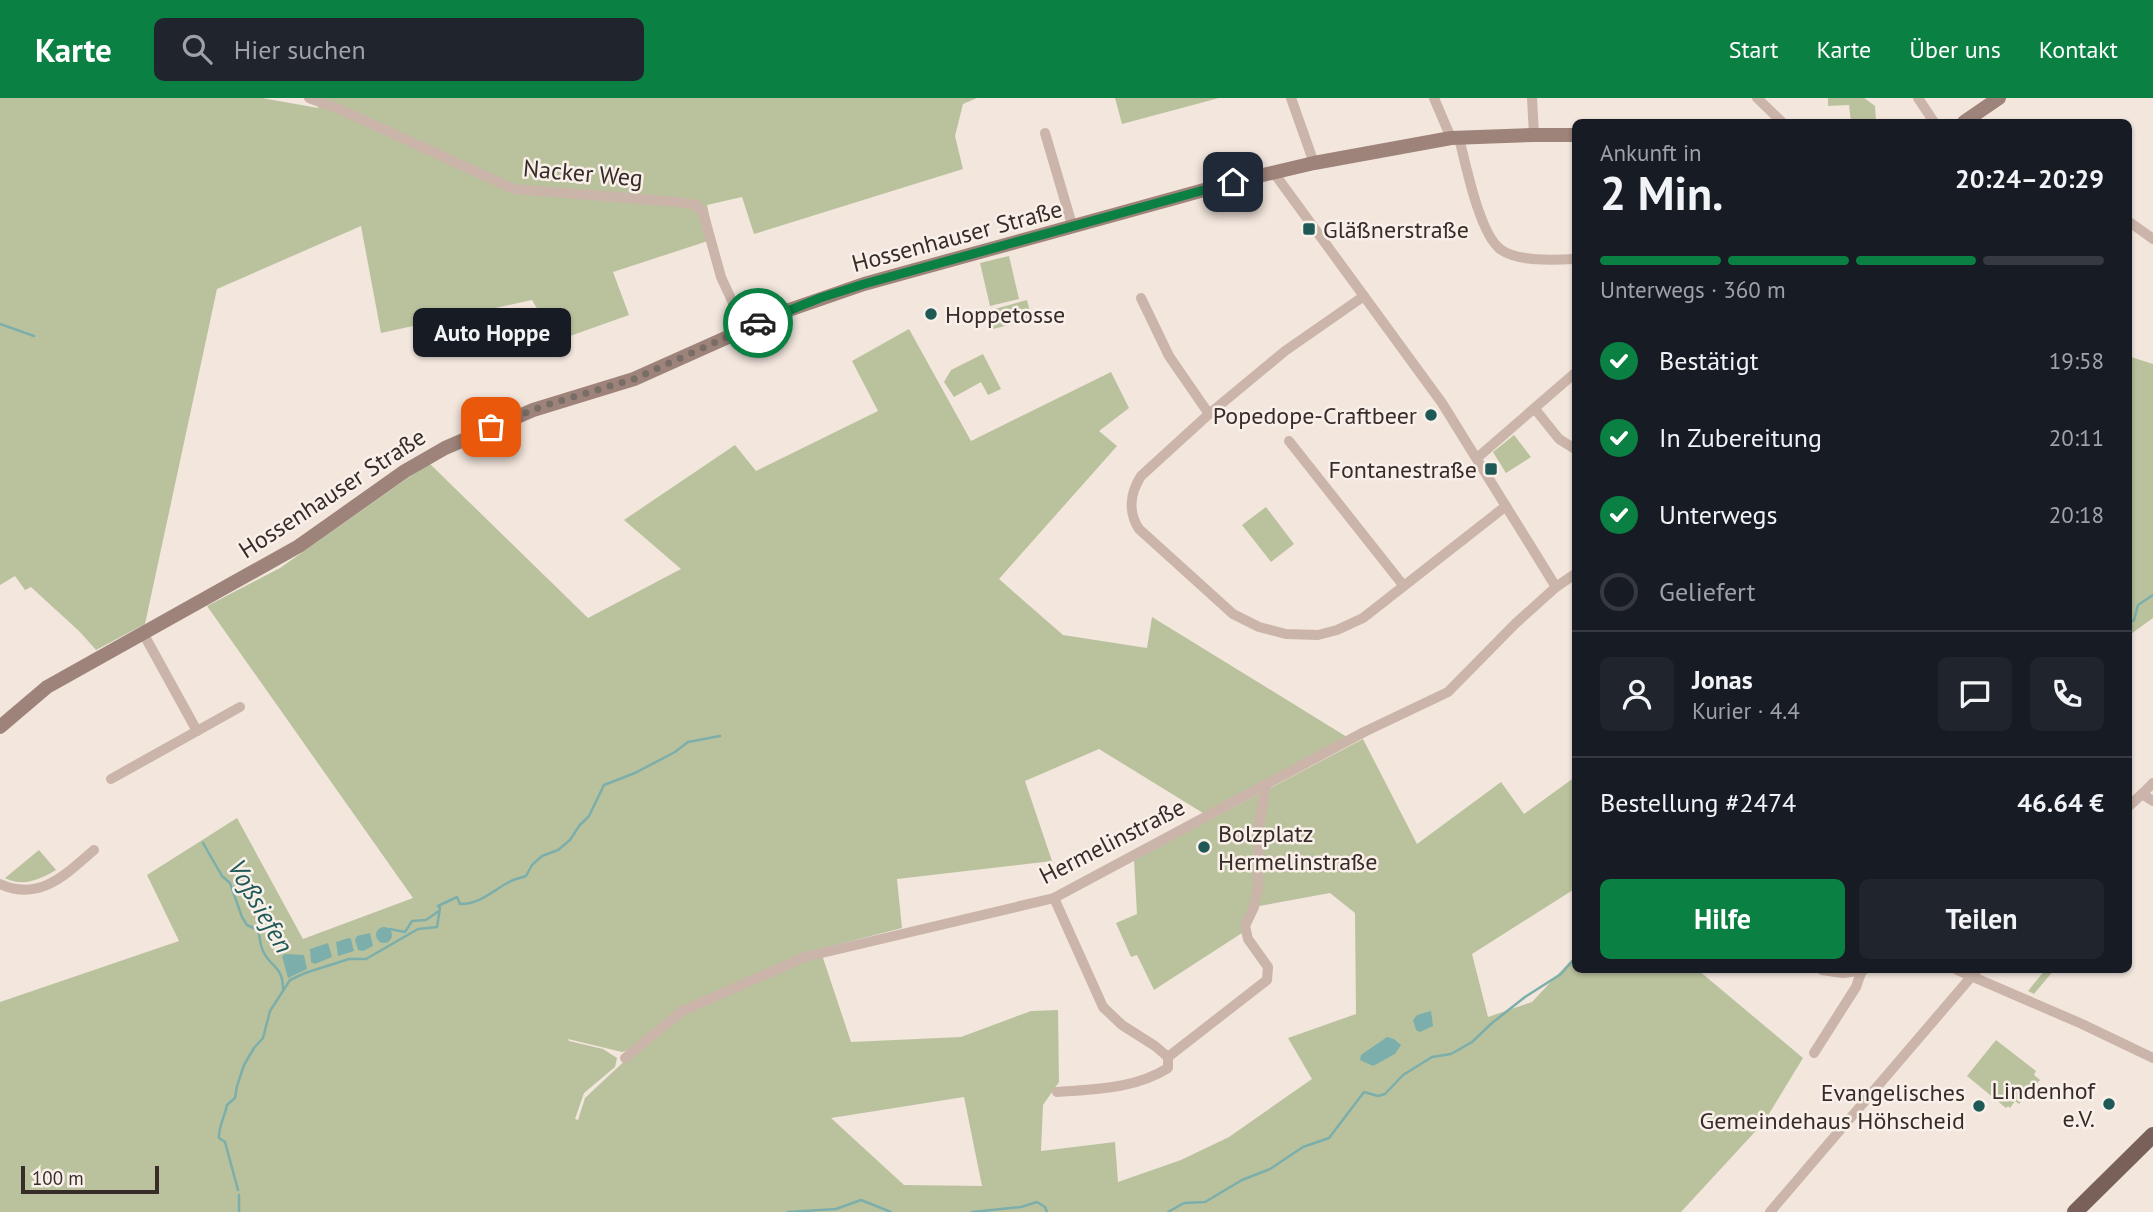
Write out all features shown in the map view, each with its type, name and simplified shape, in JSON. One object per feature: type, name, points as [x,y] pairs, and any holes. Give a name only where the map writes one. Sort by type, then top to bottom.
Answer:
[{"type":"main road","points":[[2075,1212],[2153,1135]]},
{"type":"street","name":"Nacker Weg","points":[[309,98],[513,189],[696,205],[703,212],[721,277],[745,329]]},
{"type":"street","points":[[1291,98],[1314,163]]},
{"type":"street","points":[[1434,98],[1455,138],[1479,213],[1487,231],[1501,250],[1525,257],[1572,259]]},
{"type":"street","points":[[1532,98],[1534,135]]},
{"type":"street","points":[[1757,98],[1779,119]]},
{"type":"street","points":[[1918,98],[1932,119]]},
{"type":"street","points":[[1968,119],[1999,98]]},
{"type":"street","points":[[1045,134],[1073,228]]},
{"type":"street","name":"Hossenhauser Straße","points":[[0,727],[47,687],[299,546],[405,471],[445,448],[533,410],[634,379],[820,298],[1233,182],[1314,163],[1455,138],[1572,135]]},
{"type":"street","points":[[1274,173],[1439,398],[1556,587]]},
{"type":"street","points":[[2132,224],[2153,239]]},
{"type":"street","points":[[1364,296],[1285,351],[1209,414],[1141,476],[1135,486],[1131,503],[1139,529],[1233,614],[1259,627],[1304,636],[1337,630],[1363,618],[1506,506]]},
{"type":"street","points":[[1141,298],[1169,356],[1209,414]]},
{"type":"street","points":[[1477,458],[1572,376]]},
{"type":"street","points":[[1535,409],[1559,439],[1572,447]]},
{"type":"street","points":[[1289,440],[1403,585]]},
{"type":"street","name":"Hermelinstraße","points":[[625,1058],[682,1011],[806,957],[1054,898],[1364,732],[1448,692],[1515,625],[1556,587],[1572,576]]},
{"type":"street","points":[[143,633],[197,730]]},
{"type":"street","points":[[111,779],[240,707]]},
{"type":"street","points":[[2132,803],[2153,783]]},
{"type":"street","points":[[1168,1057],[1267,980],[1268,967],[1248,939],[1245,926],[1254,907],[1258,888],[1259,826],[1266,785]]},
{"type":"street","points":[[2141,794],[2153,801]]},
{"type":"street","points":[[0,884],[19,890],[46,886],[59,879],[94,850]]},
{"type":"street","points":[[1054,898],[1103,1007],[1122,1025],[1168,1057],[1168,1068],[1148,1079],[1119,1086],[1057,1092]]},
{"type":"street","points":[[1814,1053],[1856,987],[1862,973]]},
{"type":"street","points":[[1770,1212],[1975,973],[2153,1058]]},
{"type":"green space","points":[[0,98],[262,98],[318,108],[320,98],[977,98],[963,104],[955,136],[963,169],[754,234],[742,197],[707,205],[714,239],[613,272],[629,315],[556,341],[532,300],[381,333],[361,226],[217,289],[145,624],[96,650],[31,587],[25,590],[15,576],[0,585]]},
{"type":"green space","points":[[1115,98],[1219,98],[1122,124]]},
{"type":"green space","points":[[1828,98],[1864,98],[1875,106],[1876,119],[1851,119],[1849,105],[1828,106]]},
{"type":"green space","points":[[1009,256],[1019,299],[990,306],[980,263]]},
{"type":"green space","points":[[1027,300],[1032,319],[993,329],[988,311]]},
{"type":"green space","points":[[909,329],[971,441],[1111,372],[1129,408],[1099,431],[1117,446],[999,579],[1063,635],[1147,648],[1152,617],[1347,737],[1203,813],[1099,749],[1025,781],[1052,861],[897,879],[902,928],[820,949],[851,1042],[961,1037],[1031,1011],[1058,1010],[1059,1082],[1043,1105],[1041,1151],[1115,1142],[1118,1182],[1181,1160],[1229,1137],[1312,1079],[1288,1038],[1356,1014],[1355,913],[1330,893],[1254,907],[1246,934],[1242,933],[1154,990],[1137,955],[1131,957],[1116,923],[1137,914],[1134,860],[1363,739],[1417,844],[1501,782],[1524,814],[1572,779],[1572,891],[1472,954],[1488,1017],[1532,1002],[1572,959],[1572,973],[1702,973],[1803,1058],[1764,1122],[1681,1212],[0,1212],[0,1002],[179,941],[147,875],[237,818],[303,939],[413,898],[207,606],[280,568],[429,463],[588,618],[681,569],[624,520],[735,445],[756,471],[878,411],[852,361]],"holes":[[[568,1039],[622,1052],[629,1050],[632,1054],[585,1098],[578,1120],[575,1119],[584,1093],[615,1067],[617,1058],[603,1049]],[[964,1097],[982,1186],[904,1185],[831,1118]]]},
{"type":"green space","points":[[983,354],[1001,389],[988,395],[981,382],[954,397],[944,382],[951,370]]},
{"type":"green space","points":[[2132,357],[2153,364],[2153,618],[2132,633]]},
{"type":"green space","points":[[1514,435],[1531,457],[1506,473],[1493,452]]},
{"type":"green space","points":[[1266,507],[1294,544],[1271,562],[1242,525]]},
{"type":"green space","points":[[39,850],[56,870],[31,881],[18,882],[5,878]]},
{"type":"green space","points":[[2043,973],[2052,973],[2034,994],[2028,991]]},
{"type":"green space","points":[[1996,1040],[2036,1071],[2034,1075],[2040,1080],[2019,1104],[2015,1101],[2010,1108],[2006,1108],[1967,1076]]},
{"type":"water","points":[[384,927],[392,935],[384,943],[376,935]]},
{"type":"water","points":[[370,933],[373,946],[363,951],[358,950],[355,940],[357,936]]},
{"type":"water","points":[[349,938],[354,951],[338,956],[336,942]]},
{"type":"water","points":[[328,943],[332,957],[315,964],[311,962],[310,949]]},
{"type":"water","points":[[304,955],[307,969],[288,978],[282,956]]},
{"type":"water","points":[[1431,1011],[1433,1026],[1420,1032],[1416,1030],[1413,1020],[1417,1015]]},
{"type":"water","points":[[1387,1037],[1401,1045],[1395,1054],[1373,1066],[1360,1060],[1361,1055]]},
{"type":"waterway","points":[[0,324],[34,336]]},
{"type":"waterway","points":[[2132,621],[2138,605],[2153,595]]},
{"type":"waterway","points":[[238,1190],[225,1142],[219,1138],[220,1130],[227,1105],[235,1098],[244,1065],[263,1038],[270,1011],[290,980],[349,959],[366,959],[418,929],[437,927],[438,906],[457,897],[460,904],[480,899],[511,881],[526,876],[532,865],[542,856],[558,850],[570,840],[589,816],[604,785],[635,773],[688,742],[720,736]]},
{"type":"waterway","name":"Voßsiefen","points":[[203,843],[222,876],[230,883],[247,925],[258,930],[263,951],[279,972],[283,989]]},
{"type":"waterway","points":[[390,929],[405,932],[412,921],[426,920],[439,911]]},
{"type":"waterway","points":[[1168,1212],[1184,1203],[1205,1202],[1242,1180],[1270,1169],[1303,1147],[1329,1138],[1364,1092],[1378,1096],[1385,1094],[1403,1075],[1432,1057],[1451,1054],[1472,1042],[1525,997],[1561,974],[1572,961]]},
{"type":"waterway","points":[[239,1195],[239,1212]]},
{"type":"waterway","points":[[788,1212],[836,1209],[861,1200],[891,1212]]},
{"type":"waterway","points":[[972,1212],[1021,1207],[1037,1202],[1045,1207],[1047,1212]]},
{"type":"way so far","points":[[491,427],[543,406],[634,379],[758,323]]},
{"type":"place","name":"Gläßnerstraße","points":[[1309,229]]},
{"type":"place","name":"Hoppetosse","points":[[931,314]]},
{"type":"place","name":"Popedope-Craftbeer","points":[[1431,415]]},
{"type":"place","name":"Auto Hoppe","points":[[491,427]]},
{"type":"place","name":"Fontanestraße","points":[[1491,469]]},
{"type":"place","name":"Bolzplatz Hermelinstraße","points":[[1204,847]]},
{"type":"place","name":"Lindenhof e.V.","points":[[2109,1104]]},
{"type":"place","name":"Evangelisches Gemeindehaus Höhscheid","points":[[1979,1106]]},
{"type":"route","points":[[758,323],[864,284],[1233,182]]}]
